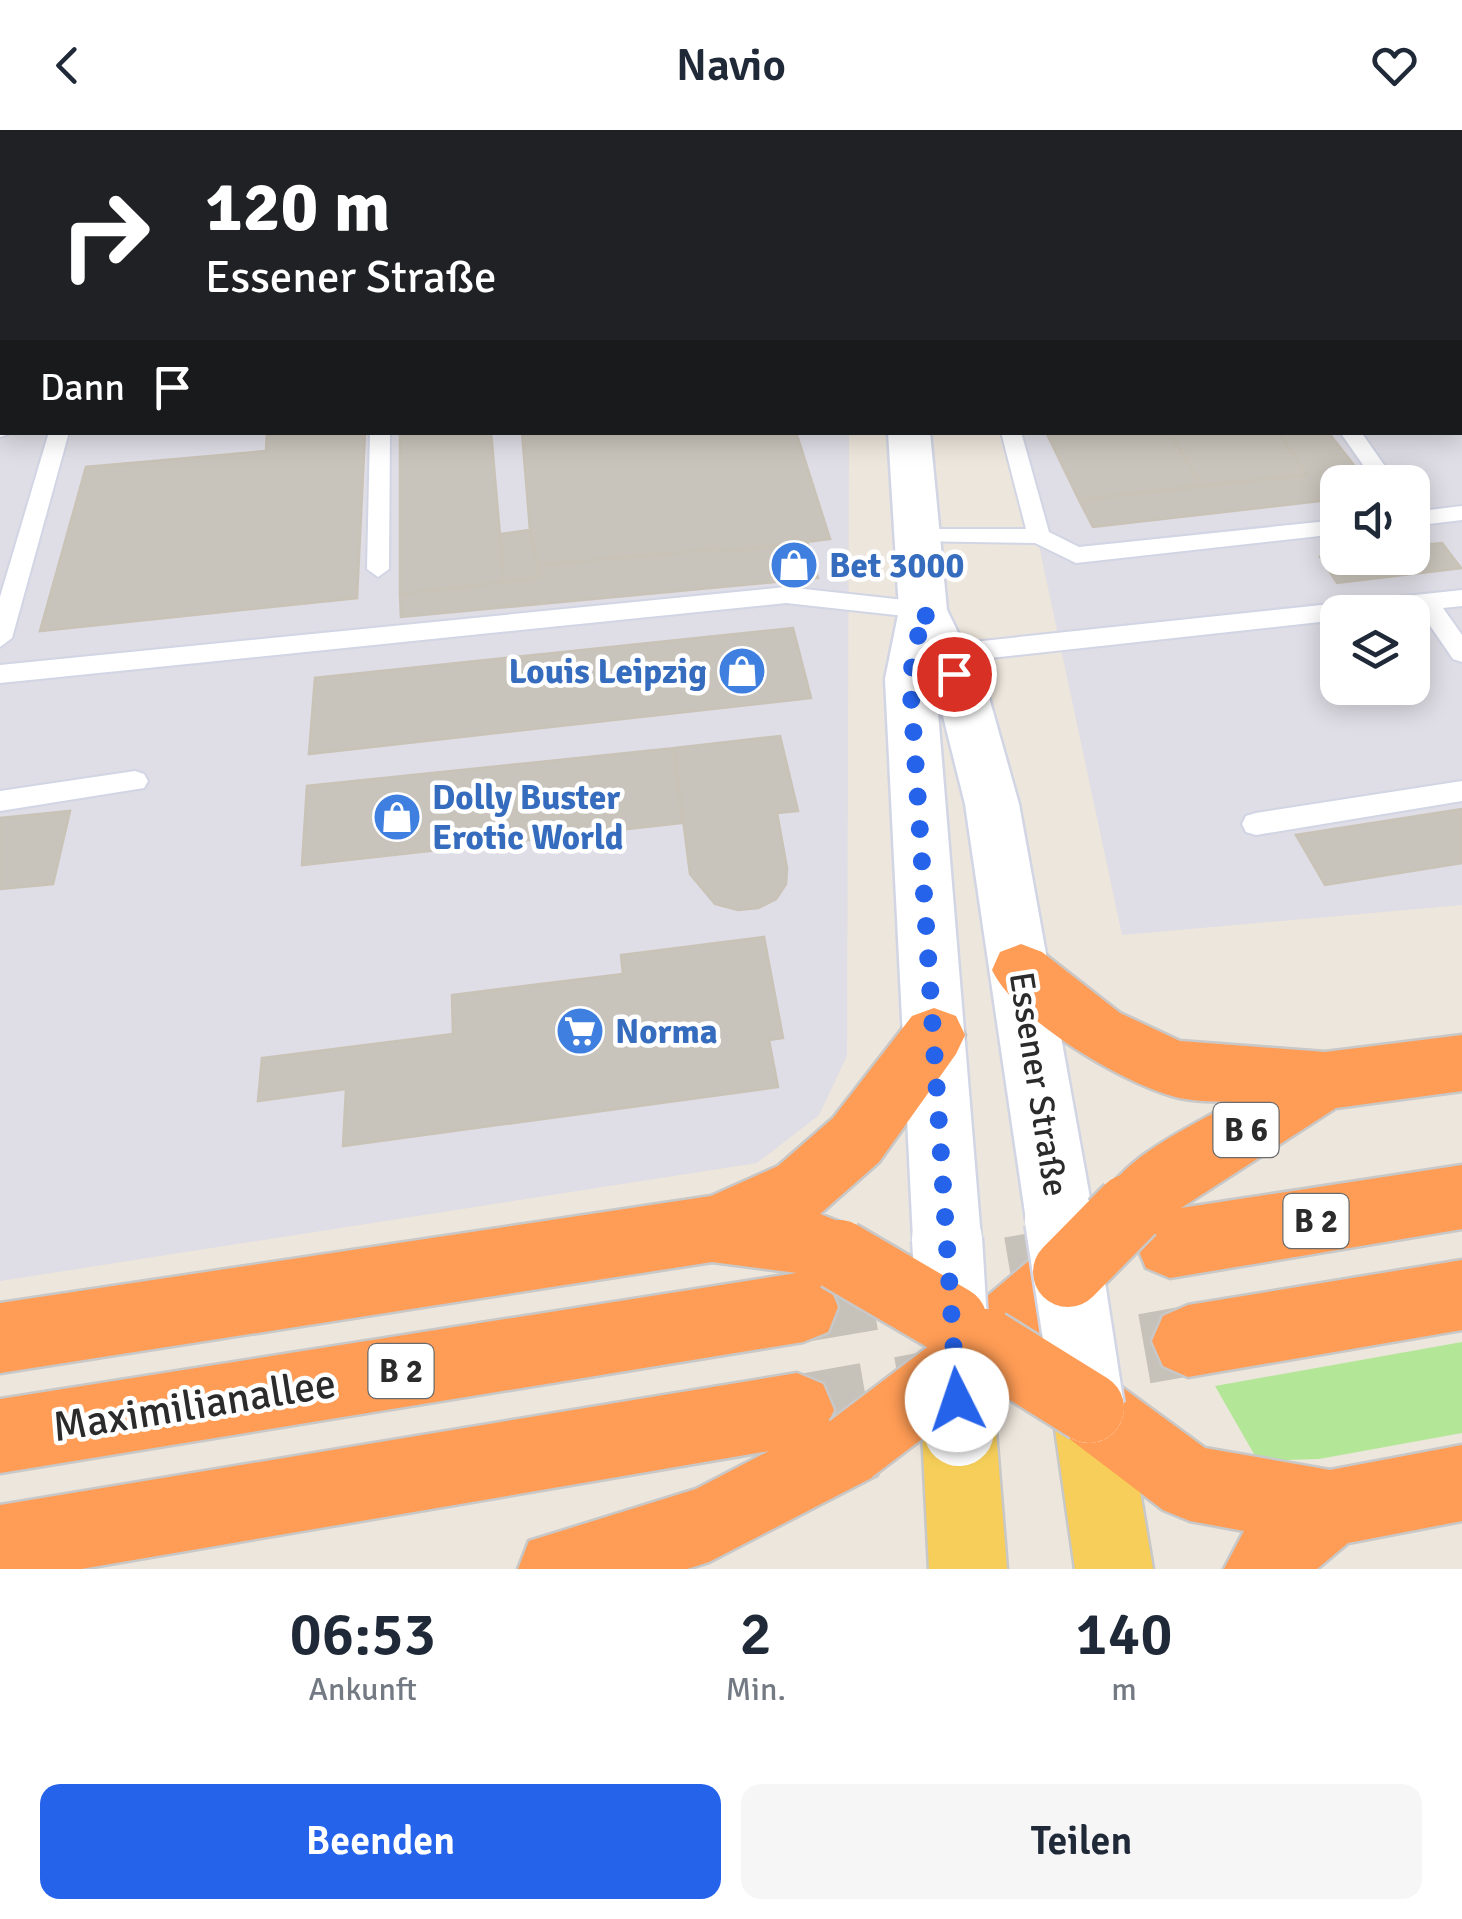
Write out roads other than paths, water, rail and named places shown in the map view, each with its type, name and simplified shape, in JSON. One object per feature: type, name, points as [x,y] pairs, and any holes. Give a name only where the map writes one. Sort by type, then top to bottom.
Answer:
[{"type":"highway","points":[[1021,970],[1098,1032],[1175,1069],[1325,1082]]},
{"type":"highway","points":[[712,1230],[801,1190],[856,1140],[934,1035]]},
{"type":"highway","name":"B 6","points":[[1064,1246],[1150,1227],[1168,1178],[1325,1082],[1462,1063]]},
{"type":"highway","name":"B 2","points":[[1150,1227],[1462,1197]]},
{"type":"highway","points":[[0,1338],[712,1230],[789,1236],[821,1281],[963,1366],[1089,1408],[1190,1483],[1330,1508],[1462,1483]]},
{"type":"highway","points":[[557,1569],[708,1524],[824,1430],[963,1366],[1064,1246]]},
{"type":"highway","name":"Maximilianallee","points":[[0,1436],[821,1281]]},
{"type":"highway","points":[[1188,1341],[1462,1294]]},
{"type":"highway","points":[[0,1544],[824,1430]]},
{"type":"highway","points":[[1263,1569],[1276,1553],[1330,1508]]},
{"type":"main road","name":"Essener Straße","points":[[909,435],[916,536],[933,632],[964,694],[992,804],[1114,1569]]},
{"type":"main road","name":"Essener Straße","points":[[933,632],[910,679],[947,1238],[963,1366],[968,1569]]},
{"type":"lane","points":[[0,638],[58,435]]},
{"type":"lane","points":[[378,569],[380,435]]},
{"type":"lane","points":[[1011,435],[1039,536]]},
{"type":"lane","points":[[1352,435],[1374,465]]},
{"type":"lane","points":[[1430,516],[1462,513]]},
{"type":"lane","points":[[916,536],[1039,536],[1076,554],[1320,528]]},
{"type":"lane","points":[[0,674],[786,595],[933,632],[1320,608]]},
{"type":"lane","points":[[1430,602],[1462,598]]},
{"type":"lane","points":[[1430,608],[1462,653]]},
{"type":"lane","points":[[0,801],[135,781]]},
{"type":"lane","points":[[1256,824],[1462,791]]},
{"type":"tunnel","points":[[803,1307],[1093,1258]]},
{"type":"tunnel","points":[[1041,1367],[1188,1341]]},
{"type":"tunnel","points":[[797,1410],[932,1386]]},
{"type":"place","name":"Bet 3000","points":[[794,565]]},
{"type":"place","name":"Louis Leipzig","points":[[742,671]]},
{"type":"place","name":"Dolly Buster Erotic World","points":[[397,817]]},
{"type":"place","name":"Norma","points":[[580,1031]]}]
